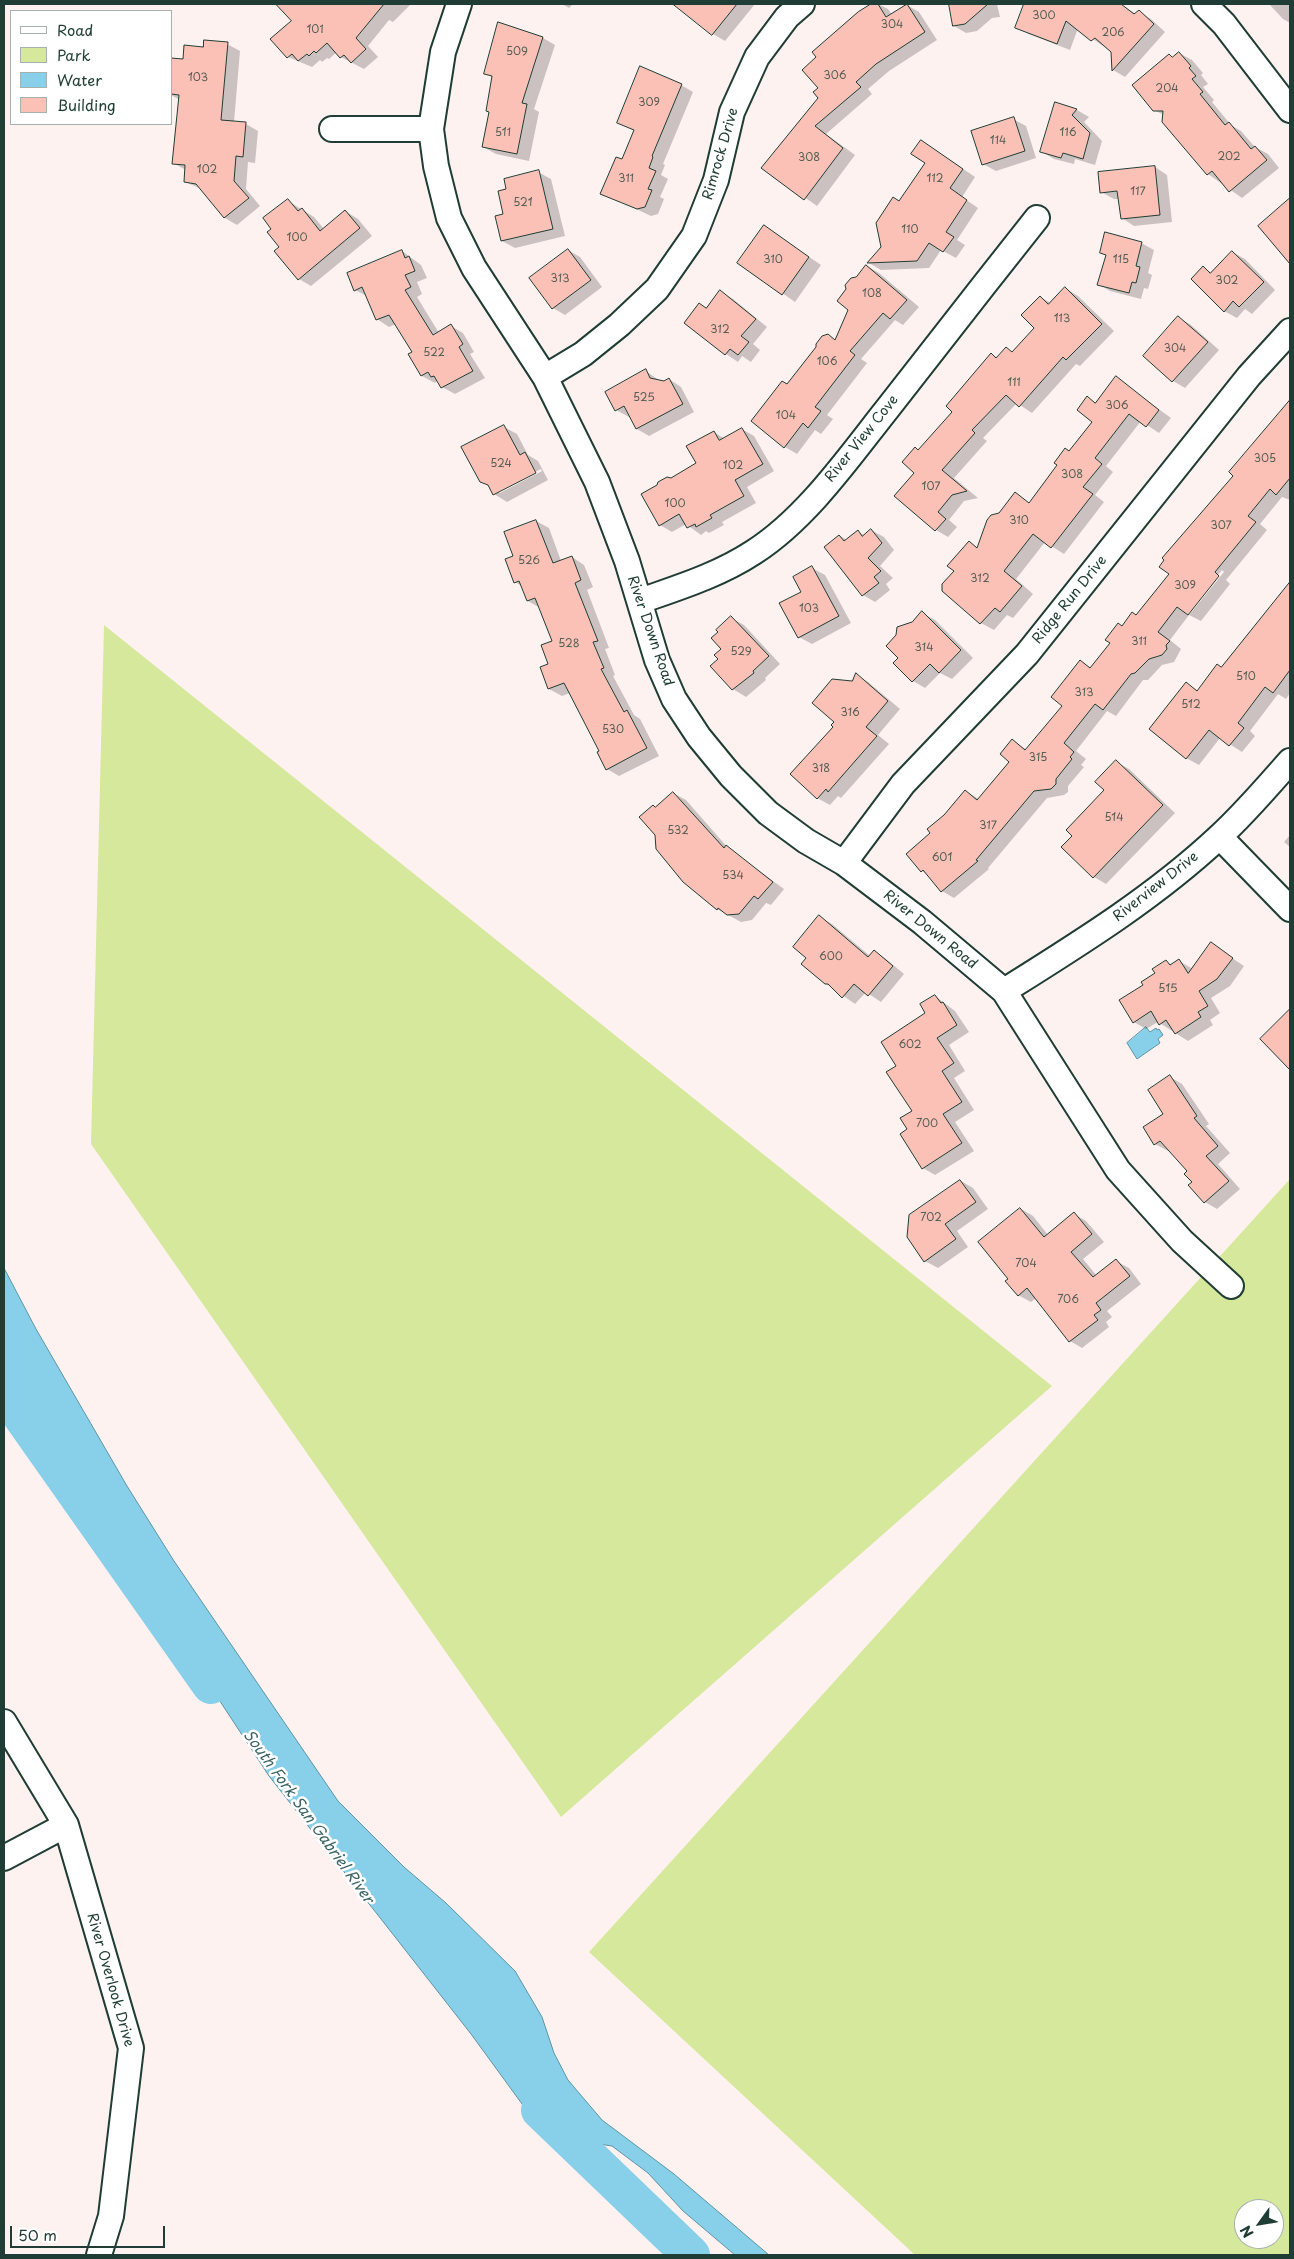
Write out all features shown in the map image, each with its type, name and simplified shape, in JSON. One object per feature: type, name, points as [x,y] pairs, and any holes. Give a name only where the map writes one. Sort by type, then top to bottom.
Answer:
[{"type":"street","name":"River Down Road","points":[[459,4],[443,52],[431,129],[436,166],[449,218],[474,268],[544,377],[597,482],[640,601],[657,660],[674,699],[699,737],[731,776],[768,813],[806,841],[844,863],[959,951],[1004,991],[1118,1170],[1182,1241],[1231,1286]]},
{"type":"street","name":"Rimrock Drive","points":[[544,377],[583,354],[619,325],[657,289],[694,236],[716,180],[732,112],[757,57],[787,17],[802,4]]},
{"type":"street","points":[[1204,4],[1224,24],[1290,110]]},
{"type":"street","points":[[332,129],[431,129]]},
{"type":"street","name":"River View Cove","points":[[640,601],[696,582],[726,568],[756,551],[794,519],[839,470],[1037,218]]},
{"type":"street","name":"Ridge Run Drive","points":[[844,863],[903,784],[1027,654],[1249,376],[1290,331]]},
{"type":"street","name":"Riverview Drive","points":[[1004,991],[1108,924],[1164,883],[1220,837],[1290,761]]},
{"type":"street","points":[[1220,837],[1290,909]]},
{"type":"street","name":"River Overlook Drive","points":[[4,1722],[66,1825],[131,2048],[111,2216],[99,2255]]},
{"type":"street","points":[[4,1858],[66,1825]]},
{"type":"green space","points":[[104,625],[1052,1386],[561,1817],[91,1144]]},
{"type":"green space","points":[[1290,1179],[1290,2255],[915,2255],[589,1952]]},
{"type":"water","points":[[1146,1027],[1150,1032],[1156,1028],[1157,1030],[1159,1029],[1163,1035],[1158,1039],[1160,1043],[1137,1059],[1127,1043]]},
{"type":"water","points":[[4,1268],[36,1329],[127,1486],[174,1561],[338,1801],[404,1867],[446,1903],[515,1971],[542,2017],[554,2053],[568,2080],[602,2120],[674,2174],[769,2255],[735,2255],[683,2211],[648,2173],[612,2146],[592,2143],[571,2145],[541,2130],[471,2034],[269,1776],[134,1570],[4,1386]]},
{"type":"building","points":[[276,4],[384,4],[356,38],[366,49],[351,63],[344,55],[340,58],[327,43],[316,53],[314,51],[309,56],[307,54],[298,61],[292,54],[287,58],[270,39],[291,21]]},
{"type":"building","points":[[673,4],[737,4],[712,35]]},
{"type":"building","points":[[871,4],[878,4],[886,17],[907,4],[925,32],[876,64],[856,82],[861,87],[815,126],[843,148],[804,200],[761,168],[818,98],[813,92],[818,88],[802,70],[816,57],[812,52],[858,12]]},
{"type":"building","points":[[949,4],[988,4],[965,24],[953,26]]},
{"type":"building","points":[[1024,4],[1121,4],[1134,14],[1139,10],[1154,24],[1112,71],[1111,52],[1095,38],[1091,41],[1066,21],[1057,44],[1015,28]]},
{"type":"building","points":[[498,22],[543,37],[522,103],[527,104],[517,154],[482,147],[489,112],[486,111],[492,76],[484,74]]},
{"type":"building","points":[[204,40],[228,42],[221,120],[246,122],[243,157],[236,156],[234,181],[249,198],[224,218],[196,184],[184,182],[185,165],[172,164],[179,95],[172,94],[172,58],[183,59],[184,45],[203,47]]},
{"type":"building","points":[[1179,52],[1191,66],[1189,68],[1196,76],[1192,79],[1203,92],[1200,94],[1225,125],[1229,122],[1251,149],[1255,146],[1267,160],[1229,192],[1212,171],[1207,175],[1162,122],[1163,111],[1153,111],[1132,85],[1169,54],[1172,57]]},
{"type":"building","points":[[640,66],[682,84],[652,156],[649,168],[656,171],[648,189],[652,190],[645,207],[637,209],[600,194],[616,157],[622,159],[634,130],[617,123]]},
{"type":"building","points":[[1055,102],[1077,109],[1072,115],[1090,133],[1083,159],[1063,153],[1061,158],[1040,152]]},
{"type":"building","points":[[1014,117],[1025,151],[982,165],[971,131]]},
{"type":"building","points":[[921,140],[963,169],[950,188],[967,200],[946,232],[954,237],[943,252],[929,243],[917,261],[867,263],[881,247],[876,223],[893,197],[899,201],[925,163],[911,154]]},
{"type":"building","points":[[1155,166],[1160,215],[1121,219],[1117,191],[1100,193],[1098,172]]},
{"type":"building","points":[[539,170],[553,229],[501,241],[495,216],[503,214],[498,191],[506,189],[504,179]]},
{"type":"building","points":[[1290,198],[1290,264],[1258,226]]},
{"type":"building","points":[[288,199],[298,211],[302,208],[320,231],[345,210],[360,228],[298,280],[274,251],[279,247],[267,232],[271,229],[263,218]]},
{"type":"building","points":[[764,225],[809,257],[782,295],[737,263]]},
{"type":"building","points":[[1105,232],[1142,242],[1136,266],[1140,267],[1136,283],[1132,282],[1129,293],[1097,285],[1106,255],[1100,253]]},
{"type":"building","points":[[568,249],[591,280],[552,309],[529,278]]},
{"type":"building","points":[[402,250],[405,258],[409,256],[415,271],[405,275],[411,287],[405,290],[433,335],[451,324],[463,344],[459,347],[473,371],[441,388],[434,376],[431,377],[428,372],[421,376],[408,354],[412,352],[389,315],[376,320],[362,287],[354,291],[347,273]]},
{"type":"building","points":[[1232,251],[1264,282],[1239,307],[1233,301],[1224,312],[1191,279],[1203,266],[1210,273]]},
{"type":"building","points":[[866,265],[907,300],[890,319],[883,313],[850,351],[855,355],[815,407],[821,411],[808,428],[803,423],[784,448],[751,421],[782,381],[787,384],[816,347],[822,336],[828,334],[835,340],[848,310],[837,301],[846,289],[845,285],[851,278],[856,277]]},
{"type":"building","points":[[1065,287],[1102,324],[1066,360],[1063,357],[1019,407],[1006,395],[972,430],[975,433],[942,470],[967,491],[952,495],[938,512],[946,519],[935,531],[894,496],[914,473],[902,462],[915,447],[918,450],[952,412],[946,406],[991,353],[996,358],[1006,347],[1012,352],[1034,328],[1021,315],[1040,296],[1048,304]]},
{"type":"building","points":[[720,290],[756,319],[741,336],[749,342],[738,355],[730,349],[725,355],[684,323],[699,303],[706,308]]},
{"type":"building","points":[[1178,316],[1208,342],[1172,382],[1143,356]]},
{"type":"building","points":[[646,369],[650,378],[664,381],[669,378],[683,404],[636,429],[624,406],[615,411],[605,392]]},
{"type":"building","points":[[1116,376],[1159,410],[1146,427],[1129,414],[1095,458],[1102,464],[1083,487],[1093,494],[1051,548],[1033,534],[1004,571],[1022,586],[1000,612],[995,608],[980,624],[942,591],[942,584],[954,571],[947,566],[969,541],[977,548],[987,520],[991,515],[999,513],[1015,492],[1029,503],[1057,465],[1054,463],[1065,448],[1069,451],[1092,422],[1077,410],[1087,396],[1095,403]]},
{"type":"building","points":[[1290,400],[1290,478],[1276,495],[1270,489],[1248,516],[1256,522],[1215,572],[1219,576],[1188,615],[1177,607],[1158,632],[1170,641],[1162,655],[1149,659],[1135,673],[1131,674],[1103,710],[1095,704],[1064,743],[1074,752],[1070,757],[1072,759],[1056,779],[1056,784],[1051,789],[1034,791],[976,860],[978,861],[941,892],[923,870],[921,872],[906,854],[930,833],[927,829],[944,815],[965,790],[977,800],[1009,762],[1000,754],[1012,739],[1025,750],[1062,706],[1051,697],[1080,660],[1090,668],[1110,643],[1105,640],[1118,623],[1122,626],[1132,612],[1136,615],[1169,574],[1159,567],[1164,560],[1162,558],[1233,476],[1229,472]]},
{"type":"building","points":[[504,425],[520,455],[525,452],[536,473],[493,495],[488,485],[480,482],[461,447]]},
{"type":"building","points":[[742,428],[763,464],[735,480],[744,496],[710,515],[712,518],[696,527],[695,524],[687,528],[679,514],[659,526],[641,494],[657,485],[658,482],[667,477],[671,478],[696,463],[686,446],[714,431],[719,440]]},
{"type":"building","points":[[536,520],[553,563],[572,556],[581,580],[575,583],[598,641],[593,642],[604,668],[601,669],[624,712],[627,710],[647,748],[606,770],[597,752],[599,751],[564,683],[548,689],[540,667],[548,664],[541,645],[552,641],[535,598],[527,601],[519,581],[514,583],[505,559],[513,556],[504,532]]},
{"type":"building","points":[[871,529],[882,543],[868,558],[881,571],[874,577],[879,583],[862,596],[824,547],[839,535],[844,541],[858,530],[862,536]]},
{"type":"building","points":[[812,566],[839,616],[798,638],[779,603],[801,592],[793,577]]},
{"type":"building","points":[[1290,582],[1290,670],[1273,693],[1265,687],[1238,723],[1244,728],[1229,746],[1209,730],[1186,759],[1149,729],[1186,682],[1197,691],[1217,664],[1221,667]]},
{"type":"building","points":[[922,611],[961,650],[939,673],[930,664],[912,682],[893,663],[898,658],[886,646],[896,635],[897,627],[912,622]]},
{"type":"building","points":[[731,616],[769,656],[753,671],[754,673],[732,690],[710,666],[718,659],[714,655],[721,649],[711,638],[718,632],[716,630]]},
{"type":"building","points":[[856,673],[888,701],[866,727],[877,736],[828,792],[826,789],[817,799],[790,774],[833,727],[831,725],[834,722],[812,703],[832,679],[852,681]]},
{"type":"building","points":[[1116,760],[1163,805],[1093,878],[1061,847],[1072,836],[1066,830],[1104,790],[1095,782]]},
{"type":"building","points":[[673,792],[724,848],[726,845],[773,882],[758,899],[754,896],[739,914],[727,915],[718,908],[717,910],[683,882],[656,849],[655,835],[639,817]]},
{"type":"building","points":[[819,915],[868,957],[874,950],[893,966],[868,996],[854,984],[842,998],[828,984],[825,984],[801,964],[806,958],[793,947]]},
{"type":"building","points":[[1211,942],[1233,958],[1217,979],[1199,991],[1208,1006],[1198,1012],[1201,1017],[1175,1034],[1166,1020],[1159,1025],[1151,1011],[1133,1023],[1119,1000],[1143,985],[1141,982],[1155,973],[1152,969],[1166,960],[1170,965],[1179,959],[1188,973]]},
{"type":"building","points":[[935,995],[941,1003],[943,1002],[957,1025],[937,1038],[954,1063],[942,1071],[962,1102],[943,1114],[962,1143],[922,1169],[900,1134],[907,1129],[900,1118],[912,1111],[886,1072],[896,1066],[881,1042],[925,1013],[920,1004]]},
{"type":"building","points":[[1290,1009],[1290,1070],[1260,1039]]},
{"type":"building","points":[[1170,1075],[1197,1116],[1194,1118],[1218,1146],[1206,1156],[1229,1181],[1204,1203],[1188,1185],[1192,1182],[1184,1174],[1187,1171],[1160,1141],[1154,1145],[1143,1127],[1163,1114],[1148,1090]]},
{"type":"building","points":[[960,1180],[976,1202],[945,1224],[956,1239],[924,1262],[907,1237],[909,1215]]},
{"type":"building","points":[[1020,1208],[1044,1237],[1074,1212],[1092,1234],[1071,1252],[1093,1277],[1116,1259],[1130,1276],[1096,1303],[1101,1310],[1094,1315],[1098,1320],[1069,1342],[1027,1288],[1018,1296],[1005,1281],[1008,1279],[978,1242]]},
{"type":"waterway","name":"South Fork San Gabriel River","points":[[4,1391],[211,1685]]},
{"type":"waterway","name":"South Fork San Gabriel River","points":[[540,2110],[691,2255]]}]
